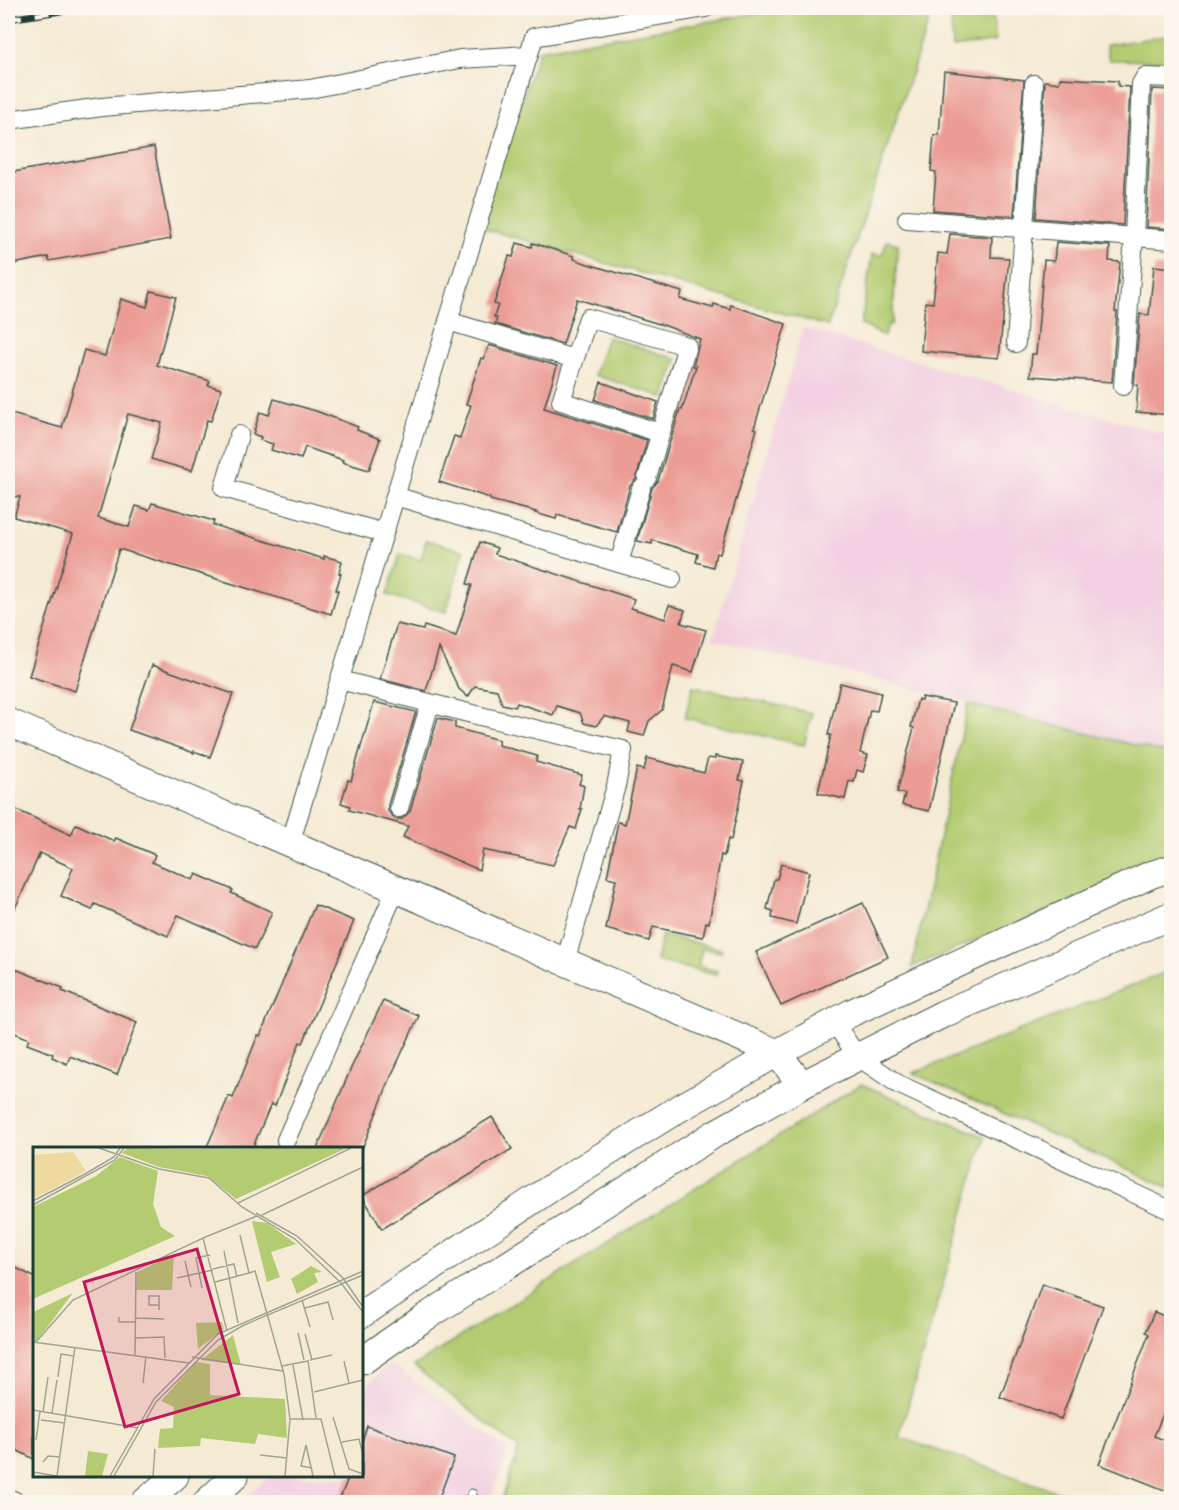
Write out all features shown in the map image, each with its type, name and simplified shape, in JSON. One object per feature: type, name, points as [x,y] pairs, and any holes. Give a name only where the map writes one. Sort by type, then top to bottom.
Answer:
[{"type":"main road","points":[[8,722],[777,1053],[802,1085]]},
{"type":"main road","points":[[363,1313],[554,1186],[678,1109],[777,1053],[834,1022],[1150,875],[1172,868]]},
{"type":"main road","points":[[363,1360],[421,1320],[716,1133],[802,1085],[943,1014],[1172,915]]},
{"type":"main road","points":[[145,1503],[174,1477]]},
{"type":"main road","points":[[207,1503],[234,1477]]},
{"type":"street","points":[[290,844],[534,37],[706,8]]},
{"type":"street","points":[[8,120],[102,106],[310,89],[460,59],[529,55]]},
{"type":"street","points":[[1124,386],[1141,84],[1145,77],[1172,78]]},
{"type":"street","points":[[1016,343],[1034,84]]},
{"type":"street","points":[[907,219],[1172,240]]},
{"type":"street","points":[[619,563],[660,433],[687,346],[588,318],[561,401],[660,433]]},
{"type":"street","points":[[448,321],[574,359]]},
{"type":"street","points":[[239,435],[224,488],[384,533]]},
{"type":"street","points":[[395,496],[672,579]]},
{"type":"street","points":[[340,680],[624,750],[613,797],[565,962]]},
{"type":"street","points":[[399,808],[430,704]]},
{"type":"street","points":[[286,1140],[396,889]]},
{"type":"street","points":[[834,1022],[857,1056],[898,1084],[1172,1211]]},
{"type":"street","points":[[8,1498],[17,1503]]},
{"type":"shaded area","points":[[803,328],[1171,436],[1171,753],[713,639]]},
{"type":"shaded area","points":[[391,1363],[508,1450],[490,1502],[241,1502],[269,1477],[363,1477],[363,1390]]},
{"type":"green space","points":[[788,8],[933,8],[828,326],[478,227],[539,50]]},
{"type":"green space","points":[[951,8],[992,8],[996,41],[952,48]]},
{"type":"green space","points":[[1171,35],[1171,61],[1109,60],[1106,45]]},
{"type":"green space","points":[[887,241],[898,244],[892,324],[888,325],[884,336],[861,324],[872,254],[882,255]]},
{"type":"green space","points":[[607,337],[677,359],[664,397],[594,375]]},
{"type":"green space","points":[[426,540],[464,551],[446,612],[387,595],[400,554],[421,560]]},
{"type":"green space","points":[[693,686],[812,713],[804,745],[685,718]]},
{"type":"green space","points":[[968,704],[1171,754],[1171,859],[912,967]]},
{"type":"green space","points":[[662,935],[722,949],[721,952],[702,949],[698,966],[717,971],[716,975],[656,961]]},
{"type":"green space","points":[[1171,970],[1171,1188],[913,1073]]},
{"type":"green space","points":[[861,1084],[985,1137],[899,1437],[1087,1502],[501,1502],[519,1449],[414,1366]]},
{"type":"building","points":[[944,71],[1024,80],[1014,216],[933,210],[936,172],[931,171],[934,135],[939,135]]},
{"type":"building","points":[[1060,78],[1118,81],[1118,86],[1130,87],[1123,225],[1036,218],[1045,81],[1059,83]]},
{"type":"building","points":[[1152,89],[1172,90],[1172,229],[1146,227]]},
{"type":"building","points":[[154,147],[171,239],[49,261],[48,257],[8,265],[8,173]]},
{"type":"building","points":[[950,234],[992,237],[991,257],[1009,258],[999,358],[921,351],[925,302],[933,303],[938,253],[947,254]]},
{"type":"building","points":[[1056,242],[1110,246],[1109,261],[1120,262],[1112,382],[1030,376],[1032,354],[1036,354],[1044,260],[1054,261]]},
{"type":"building","points":[[517,243],[532,247],[533,243],[574,256],[574,259],[588,264],[682,292],[680,299],[713,308],[714,304],[730,309],[731,305],[786,324],[754,428],[757,429],[720,554],[716,553],[713,567],[696,562],[698,554],[652,540],[652,544],[637,541],[652,488],[658,481],[696,366],[693,366],[700,339],[666,326],[577,299],[563,344],[495,324],[497,318],[494,317],[498,305],[494,304],[509,256],[513,257]]},
{"type":"building","points":[[1154,266],[1172,268],[1172,415],[1136,412],[1138,385],[1134,384],[1140,314],[1149,315]]},
{"type":"building","points":[[151,291],[176,297],[157,365],[210,381],[208,385],[221,389],[211,421],[207,420],[192,471],[151,459],[162,423],[128,414],[98,518],[129,527],[136,506],[149,510],[152,503],[214,521],[213,525],[324,559],[324,556],[342,561],[336,590],[338,590],[331,614],[119,549],[75,691],[29,676],[73,534],[14,517],[20,497],[8,496],[8,413],[62,428],[84,350],[105,356],[121,299],[147,307]]},
{"type":"building","points":[[489,345],[557,366],[544,408],[647,440],[636,479],[630,486],[617,532],[557,515],[556,519],[439,482],[454,436],[460,438],[471,405],[466,404],[481,358],[484,359]]},
{"type":"building","points":[[601,382],[658,402],[653,419],[595,400]]},
{"type":"building","points":[[274,399],[316,411],[358,427],[357,430],[380,439],[369,470],[305,447],[301,459],[271,450],[273,444],[260,440],[261,437],[253,434],[260,412],[269,415]]},
{"type":"building","points":[[480,542],[497,548],[495,554],[634,599],[631,608],[665,619],[669,605],[685,610],[681,623],[706,630],[693,672],[673,666],[662,710],[649,721],[644,736],[628,732],[630,723],[604,716],[596,726],[584,723],[580,713],[557,706],[553,715],[517,703],[515,707],[502,704],[497,690],[475,686],[468,697],[459,689],[439,648],[426,691],[380,679],[397,624],[423,630],[424,626],[456,636],[472,585],[467,584]]},
{"type":"building","points":[[152,665],[233,694],[210,757],[129,730]]},
{"type":"building","points":[[840,683],[881,693],[877,711],[870,710],[860,753],[868,755],[863,772],[857,770],[854,782],[849,781],[845,799],[818,793]]},
{"type":"building","points":[[922,697],[954,703],[929,811],[902,805],[905,794],[897,792],[914,728],[911,727],[918,699],[921,700]]},
{"type":"building","points":[[374,702],[416,712],[388,805],[388,811],[395,819],[402,819],[410,811],[438,718],[455,722],[455,728],[499,740],[498,745],[537,756],[536,762],[582,775],[579,784],[584,786],[580,809],[582,809],[576,829],[570,827],[553,865],[483,850],[479,870],[403,837],[408,826],[349,810],[350,806],[341,803],[348,780],[351,781]]},
{"type":"building","points":[[715,756],[743,762],[739,780],[744,781],[731,840],[728,839],[724,856],[721,855],[709,923],[706,922],[703,937],[653,927],[649,941],[606,929],[616,879],[607,877],[618,822],[625,824],[637,768],[644,770],[647,758],[704,773],[708,758],[715,759]]},
{"type":"building","points":[[8,806],[71,835],[76,824],[114,841],[116,838],[155,855],[152,862],[193,880],[196,874],[233,890],[231,893],[272,912],[255,949],[178,915],[168,936],[95,904],[92,910],[61,896],[73,868],[40,853],[8,924]]},
{"type":"building","points":[[781,864],[809,872],[796,924],[772,918],[773,911],[767,909],[774,879],[777,879]]},
{"type":"building","points":[[863,903],[888,957],[781,1006],[756,952]]},
{"type":"building","points":[[315,905],[354,921],[303,1043],[300,1042],[275,1106],[271,1104],[253,1147],[207,1147],[229,1096],[233,1098],[258,1035],[260,1036]]},
{"type":"building","points":[[8,966],[137,1022],[117,1075],[70,1056],[67,1064],[52,1057],[53,1054],[27,1044],[29,1039],[8,1030]]},
{"type":"building","points":[[383,1001],[419,1016],[392,1074],[363,1147],[318,1147],[352,1066]]},
{"type":"building","points":[[492,1117],[512,1149],[382,1229],[363,1195]]},
{"type":"building","points":[[8,1264],[33,1276],[33,1458],[8,1446]]},
{"type":"building","points":[[1042,1284],[1103,1306],[1061,1419],[1000,1397]]},
{"type":"building","points":[[1154,1312],[1172,1319],[1172,1392],[1154,1436],[1172,1443],[1172,1493],[1099,1464],[1149,1334],[1146,1332]]},
{"type":"building","points":[[367,1426],[454,1458],[437,1503],[338,1503],[349,1477],[363,1477],[363,1438]]},
{"type":"railway","points":[[8,19],[81,8]]}]
